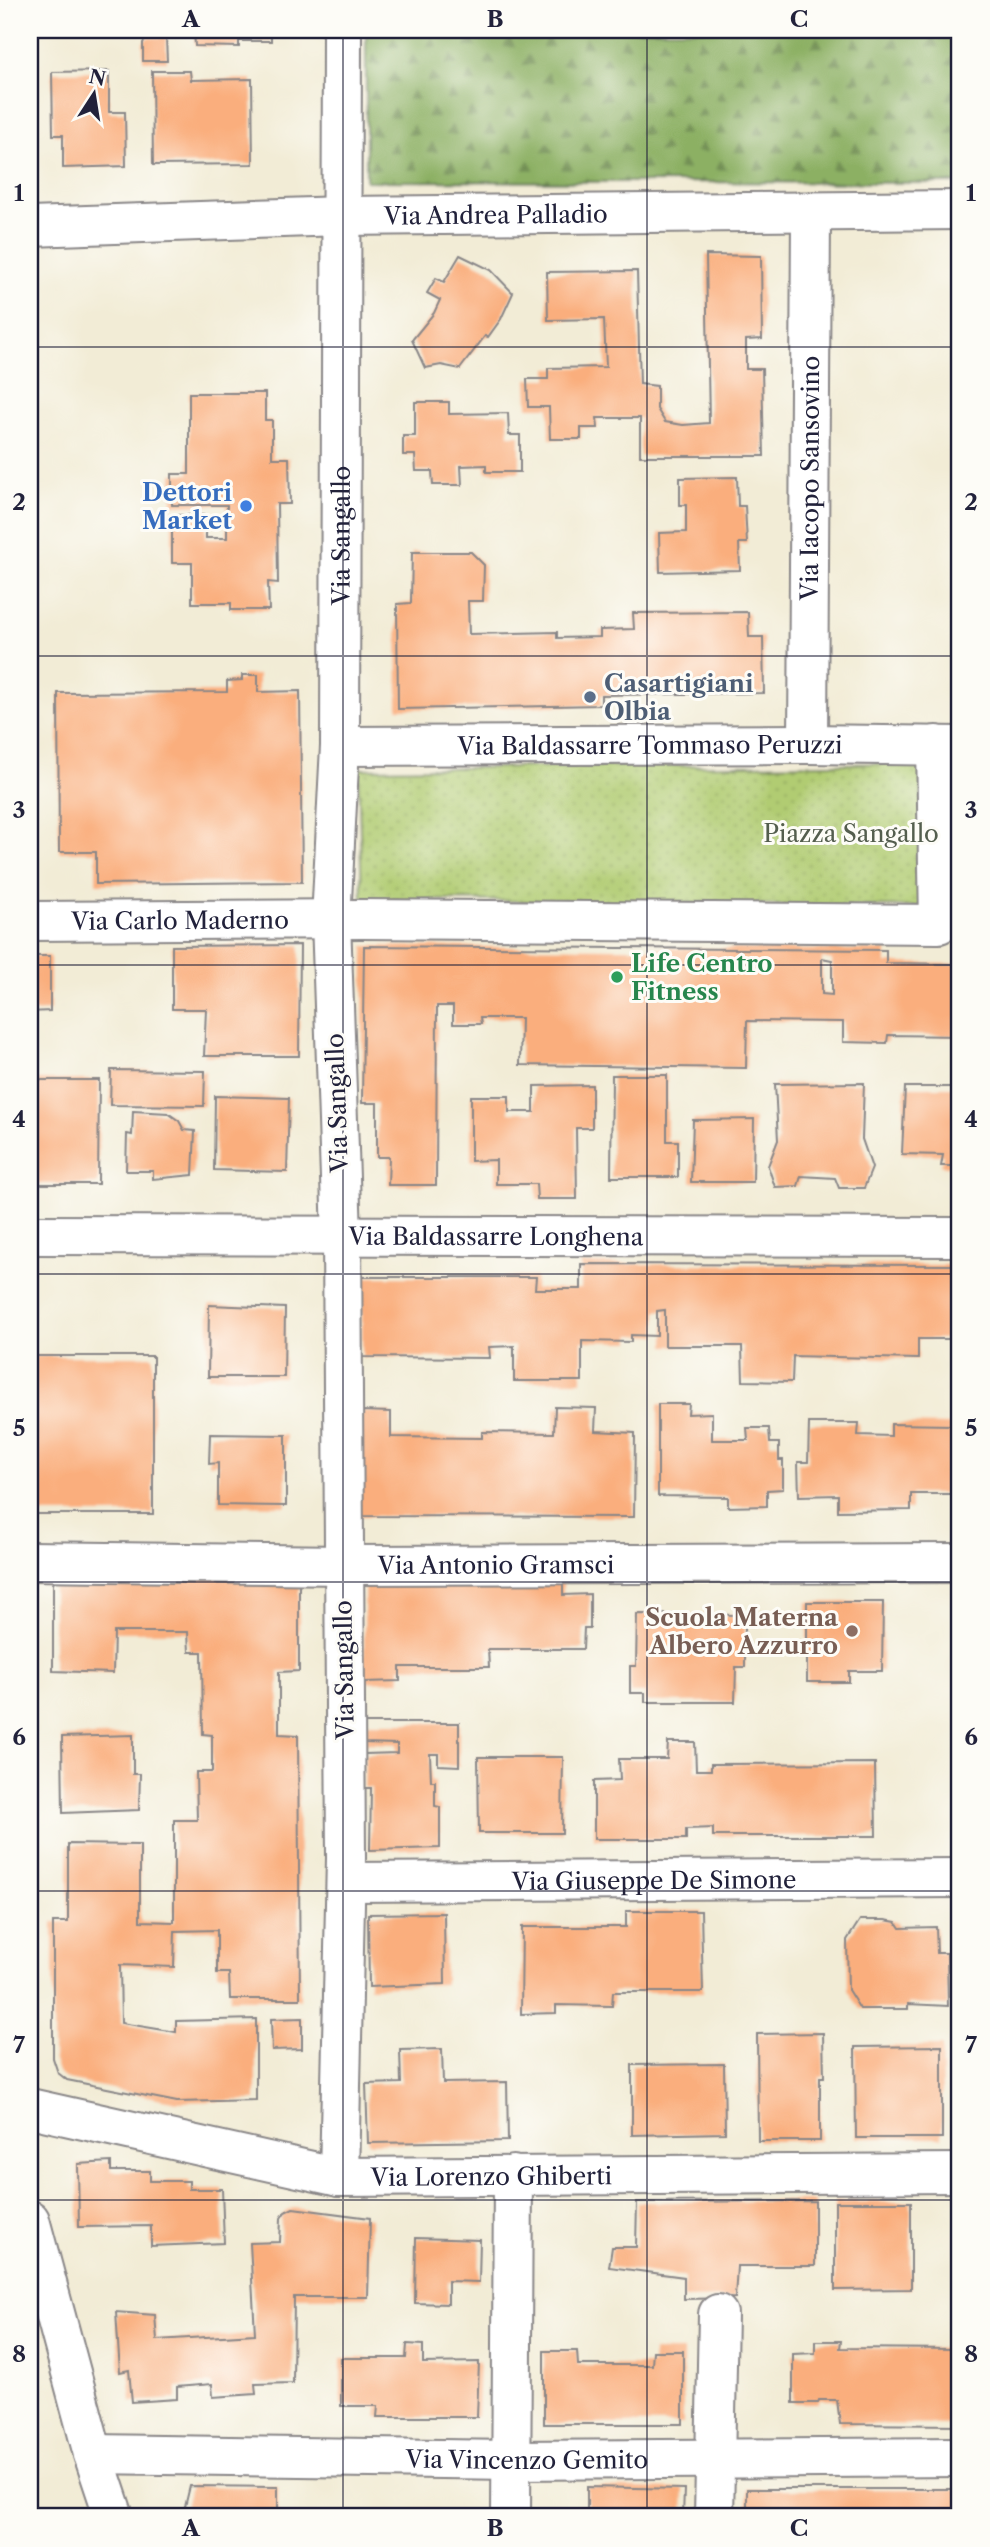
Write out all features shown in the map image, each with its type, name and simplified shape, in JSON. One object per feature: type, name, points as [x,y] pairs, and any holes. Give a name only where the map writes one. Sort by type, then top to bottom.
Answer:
[{"type":"street","name":"Via Sangallo","points":[[339,2177],[346,1882],[342,1235],[331,920],[340,746],[342,30]]},
{"type":"street","name":"Via Andrea Palladio","points":[[30,227],[341,216],[960,210]]},
{"type":"street","name":"Via Iacopo Sansovino","points":[[808,744],[811,213]]},
{"type":"street","name":"Via Baldassarre Tommaso Peruzzi","points":[[340,746],[948,745]]},
{"type":"street","points":[[331,920],[939,924],[948,745]]},
{"type":"street","name":"Via Carlo Maderno","points":[[30,921],[331,920]]},
{"type":"street","name":"Via Baldassarre Longhena","points":[[30,1235],[960,1237]]},
{"type":"street","name":"Via Antonio Gramsci","points":[[30,1561],[343,1565],[960,1563]]},
{"type":"street","name":"Via Giuseppe De Simone","points":[[346,1882],[960,1878]]},
{"type":"street","name":"Via Lorenzo Ghiberti","points":[[30,2108],[339,2177],[960,2174]]},
{"type":"street","points":[[511,2517],[513,2175]]},
{"type":"street","points":[[30,2220],[93,2454],[114,2517]]},
{"type":"street","points":[[714,2517],[718,2314]]},
{"type":"street","name":"Via Vincenzo Gemito","points":[[93,2454],[513,2460],[960,2457]]},
{"type":"green space","points":[[366,30],[960,30],[960,183],[366,181]]},
{"type":"green space","name":"Piazza Sangallo","points":[[921,763],[925,907],[362,899],[358,769]]},
{"type":"building","points":[[194,30],[271,30],[271,41],[239,41],[239,47],[195,46]]},
{"type":"building","points":[[166,37],[167,61],[143,61],[145,40]]},
{"type":"building","points":[[109,71],[109,112],[125,112],[126,166],[63,168],[63,135],[53,135],[52,72]]},
{"type":"building","points":[[152,71],[190,71],[191,80],[252,79],[253,164],[153,165]]},
{"type":"building","points":[[460,255],[491,270],[513,293],[501,319],[460,369],[441,365],[425,368],[412,340],[434,313],[440,300],[427,293],[436,278],[444,282]]},
{"type":"building","points":[[706,255],[761,256],[762,339],[746,340],[746,369],[762,369],[764,456],[640,456],[640,418],[597,418],[598,428],[581,428],[581,439],[550,439],[549,407],[528,407],[527,379],[548,379],[548,368],[606,367],[604,319],[548,320],[547,272],[637,271],[640,384],[657,386],[657,409],[665,422],[683,425],[709,423]]},
{"type":"building","points":[[189,393],[265,393],[265,420],[272,420],[272,458],[289,458],[290,504],[277,504],[278,583],[268,582],[269,610],[231,610],[231,603],[192,603],[192,563],[172,563],[172,515],[206,515],[206,538],[227,538],[227,505],[172,505],[172,474],[189,474]]},
{"type":"building","points":[[415,402],[449,402],[449,414],[508,413],[509,435],[520,435],[520,472],[486,472],[486,465],[461,466],[462,485],[433,485],[432,471],[416,471],[415,455],[403,455],[403,436],[415,436]]},
{"type":"building","points":[[737,477],[738,506],[745,506],[747,543],[739,543],[740,570],[660,572],[659,533],[686,532],[686,505],[680,505],[680,478]]},
{"type":"building","points":[[412,552],[471,552],[484,565],[483,601],[468,601],[469,634],[557,632],[557,638],[600,637],[600,630],[634,629],[633,613],[748,612],[749,637],[763,637],[764,693],[601,695],[601,705],[398,709],[397,604],[411,603]]},
{"type":"building","points":[[242,675],[258,675],[258,692],[300,691],[302,882],[96,884],[96,852],[59,852],[58,693],[227,692],[227,681],[242,680]]},
{"type":"building","points":[[300,945],[299,1056],[204,1056],[206,1009],[172,1009],[172,946]]},
{"type":"building","points":[[364,946],[886,950],[886,963],[960,964],[960,1036],[888,1035],[887,1043],[843,1042],[843,1022],[747,1021],[746,1068],[520,1065],[521,1018],[480,1018],[481,1024],[453,1024],[453,1006],[437,1006],[436,1185],[388,1185],[389,1157],[377,1157],[377,1103],[362,1103]],"holes":[[[822,958],[832,960],[832,995],[822,994]]]},
{"type":"building","points":[[30,956],[50,956],[50,1011],[30,1012]]},
{"type":"building","points":[[111,1070],[205,1071],[204,1106],[110,1105]]},
{"type":"building","points":[[612,1075],[667,1075],[667,1141],[678,1141],[678,1177],[611,1177]]},
{"type":"building","points":[[34,1080],[99,1080],[98,1184],[30,1184],[30,1108],[34,1108]]},
{"type":"building","points":[[864,1083],[862,1139],[872,1168],[864,1188],[839,1188],[835,1178],[801,1176],[798,1186],[775,1187],[768,1166],[778,1140],[775,1084]]},
{"type":"building","points":[[592,1085],[592,1128],[576,1128],[577,1199],[537,1199],[536,1184],[496,1184],[496,1160],[471,1161],[471,1096],[509,1096],[509,1112],[534,1112],[534,1086]]},
{"type":"building","points":[[905,1087],[960,1087],[960,1166],[941,1166],[943,1155],[902,1154]]},
{"type":"building","points":[[215,1096],[289,1098],[287,1172],[214,1170]]},
{"type":"building","points":[[133,1111],[168,1113],[179,1121],[184,1130],[195,1131],[193,1175],[153,1179],[153,1171],[126,1171],[127,1134],[132,1135]]},
{"type":"building","points":[[754,1119],[753,1182],[691,1182],[693,1120]]},
{"type":"building","points":[[581,1264],[960,1265],[960,1339],[918,1339],[918,1359],[793,1356],[792,1382],[743,1381],[742,1346],[665,1346],[665,1310],[657,1311],[657,1336],[631,1335],[631,1342],[582,1341],[582,1381],[514,1381],[514,1346],[489,1347],[490,1358],[362,1357],[362,1277],[536,1277],[535,1289],[581,1289]]},
{"type":"building","points":[[209,1305],[285,1308],[284,1377],[208,1377]]},
{"type":"building","points":[[30,1356],[153,1356],[153,1514],[30,1514]]},
{"type":"building","points":[[658,1404],[689,1404],[688,1414],[712,1413],[712,1440],[748,1440],[747,1428],[769,1428],[770,1443],[779,1443],[779,1460],[783,1460],[783,1489],[767,1490],[767,1506],[728,1507],[728,1497],[658,1496]]},
{"type":"building","points":[[555,1407],[596,1408],[595,1431],[635,1433],[634,1517],[358,1516],[361,1411],[391,1412],[391,1437],[482,1438],[482,1432],[554,1433]]},
{"type":"building","points":[[809,1423],[859,1423],[858,1435],[891,1436],[891,1424],[953,1425],[953,1494],[911,1494],[911,1510],[838,1511],[838,1495],[799,1496],[798,1462],[808,1462]]},
{"type":"building","points":[[210,1434],[286,1435],[286,1506],[218,1505],[218,1463],[209,1464]]},
{"type":"building","points":[[299,1577],[299,1671],[279,1672],[279,1734],[298,1735],[300,1999],[230,1999],[229,1973],[217,1973],[217,1930],[175,1931],[174,1967],[120,1965],[121,2023],[176,2032],[176,2021],[256,2019],[256,2100],[177,2102],[67,2080],[58,2073],[53,2058],[53,1922],[68,1922],[68,1844],[140,1845],[140,1921],[174,1922],[174,1820],[197,1820],[196,1772],[212,1772],[212,1735],[203,1734],[202,1652],[189,1652],[188,1632],[114,1632],[113,1673],[53,1671],[53,1584],[55,1580]]},
{"type":"building","points":[[364,1580],[563,1581],[563,1595],[590,1594],[590,1628],[584,1628],[583,1649],[488,1649],[489,1667],[400,1667],[400,1681],[364,1682]]},
{"type":"building","points":[[807,1602],[883,1602],[882,1671],[849,1671],[849,1682],[807,1682]]},
{"type":"building","points":[[637,1614],[745,1615],[745,1667],[736,1667],[735,1702],[645,1702],[645,1693],[630,1693],[630,1666],[636,1666]]},
{"type":"building","points":[[364,1723],[459,1723],[459,1766],[438,1765],[438,1754],[430,1754],[431,1781],[435,1781],[435,1806],[440,1807],[440,1848],[370,1850],[371,1788],[364,1788],[365,1754],[397,1753],[397,1744],[364,1743]]},
{"type":"building","points":[[133,1735],[133,1774],[140,1774],[139,1810],[63,1813],[62,1737]]},
{"type":"building","points":[[668,1742],[695,1742],[696,1770],[711,1770],[711,1764],[875,1763],[876,1836],[713,1836],[713,1828],[686,1829],[686,1839],[594,1839],[594,1781],[620,1780],[619,1759],[667,1759]]},
{"type":"building","points":[[478,1757],[563,1757],[562,1833],[479,1833]]},
{"type":"building","points":[[626,1911],[701,1911],[703,1992],[613,1992],[612,2006],[556,2005],[556,2013],[521,2014],[522,1927],[626,1927]]},
{"type":"building","points":[[444,1913],[445,1984],[369,1987],[368,1914]]},
{"type":"building","points":[[860,1920],[896,1922],[900,1928],[936,1927],[937,1953],[947,1953],[948,2006],[908,2004],[908,2009],[860,2009],[848,1990],[847,1940]]},
{"type":"building","points":[[302,2018],[302,2049],[272,2050],[271,2019]]},
{"type":"building","points":[[823,2033],[824,2077],[820,2077],[820,2141],[758,2141],[757,2034]]},
{"type":"building","points":[[942,2046],[942,2138],[856,2138],[855,2047]]},
{"type":"building","points":[[442,2049],[443,2083],[507,2082],[508,2141],[368,2143],[366,2084],[401,2083],[400,2050]]},
{"type":"building","points":[[724,2064],[725,2133],[632,2135],[632,2065]]},
{"type":"building","points":[[111,2162],[111,2171],[150,2171],[150,2181],[189,2181],[189,2189],[222,2189],[224,2243],[151,2246],[151,2226],[79,2227],[78,2164]]},
{"type":"building","points":[[815,2201],[815,2266],[737,2266],[735,2298],[684,2299],[684,2277],[609,2267],[612,2247],[636,2247],[637,2202]]},
{"type":"building","points":[[835,2202],[911,2202],[911,2289],[835,2290]]},
{"type":"building","points":[[293,2208],[370,2218],[368,2297],[294,2297],[293,2383],[255,2384],[256,2394],[213,2397],[212,2384],[177,2387],[177,2399],[132,2402],[129,2370],[120,2372],[116,2312],[155,2315],[157,2340],[255,2334],[250,2243],[280,2242],[281,2218]]},
{"type":"building","points":[[416,2238],[480,2240],[479,2282],[448,2281],[448,2304],[415,2303]]},
{"type":"building","points":[[815,2341],[841,2341],[840,2348],[960,2349],[960,2425],[840,2424],[837,2400],[793,2403],[793,2354],[815,2353]]},
{"type":"building","points":[[407,2344],[423,2345],[423,2363],[479,2362],[477,2417],[377,2417],[378,2406],[341,2406],[341,2358],[406,2358]]},
{"type":"building","points":[[544,2351],[577,2351],[578,2365],[652,2365],[653,2351],[683,2351],[683,2424],[544,2424]]},
{"type":"building","points":[[190,2486],[278,2487],[278,2517],[188,2517],[188,2512],[184,2511]]},
{"type":"building","points":[[587,2487],[684,2489],[683,2517],[587,2517]]},
{"type":"building","points":[[747,2489],[960,2489],[960,2517],[747,2517]]},
{"type":"place","name":"Dettori Market","points":[[246,506]]},
{"type":"place","name":"Casartigiani Olbia","points":[[590,697]]},
{"type":"place","name":"Life Centro Fitness","points":[[617,977]]},
{"type":"place","name":"Scuola Materna Albero Azzurro","points":[[852,1631]]}]
